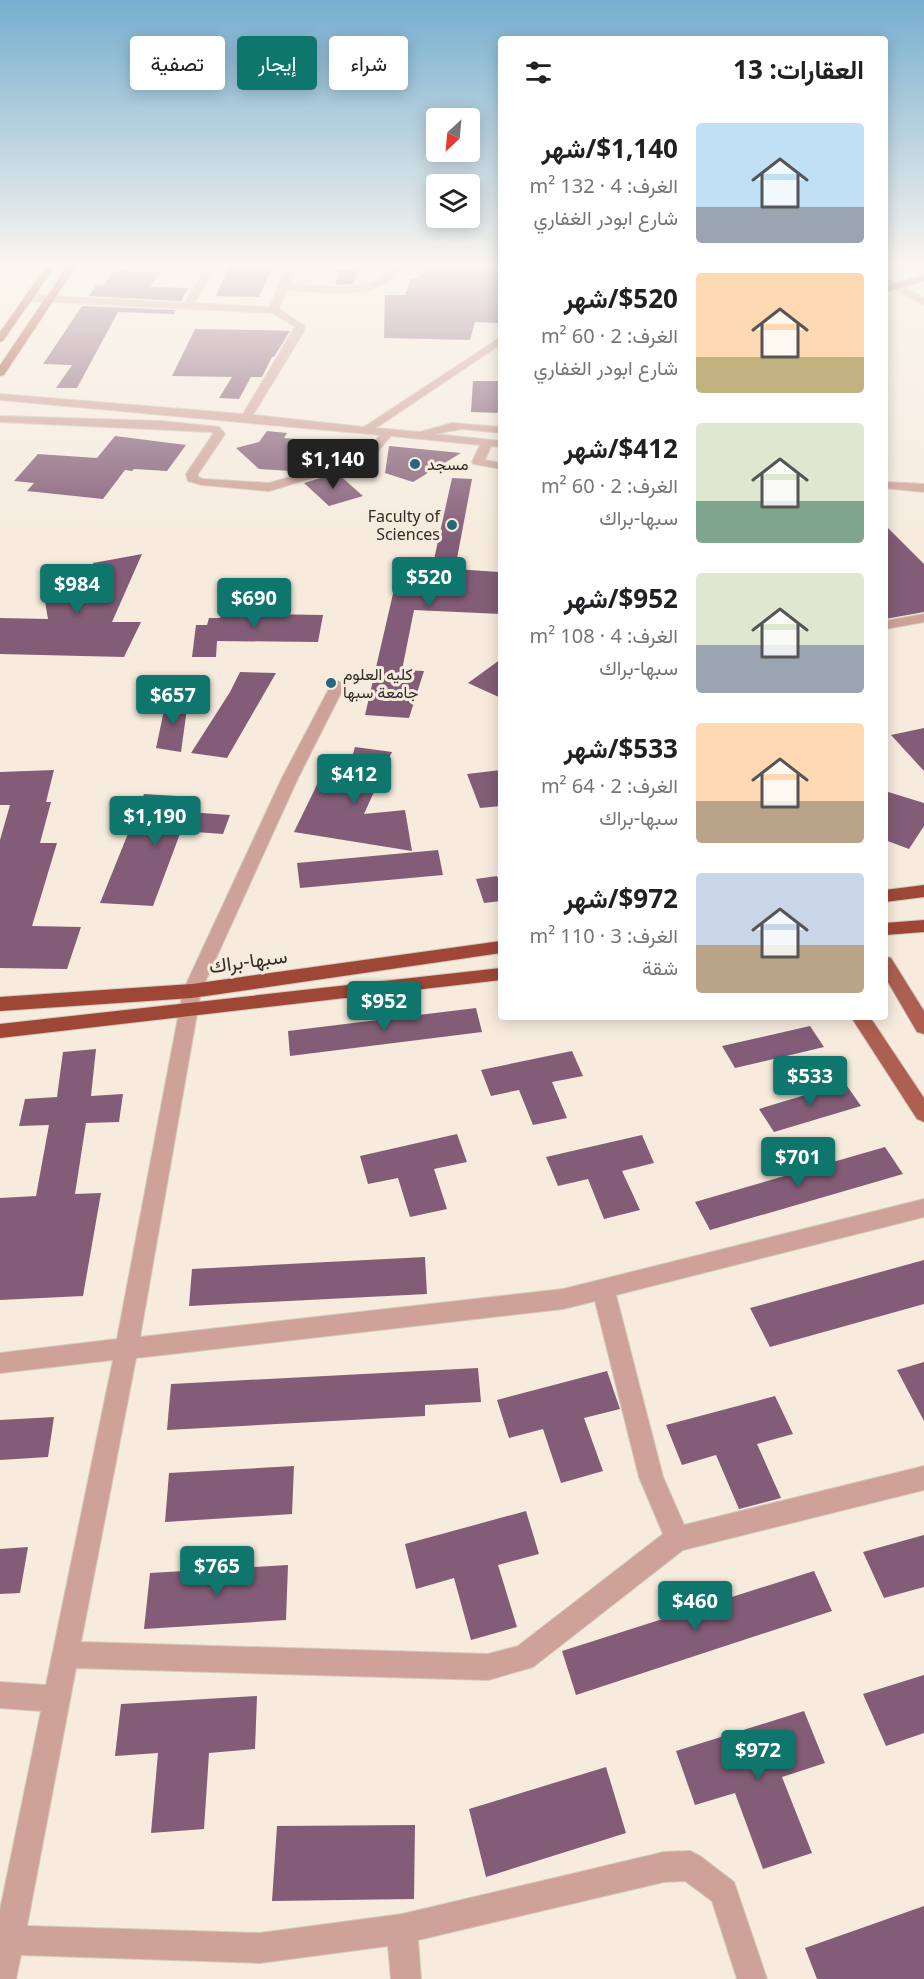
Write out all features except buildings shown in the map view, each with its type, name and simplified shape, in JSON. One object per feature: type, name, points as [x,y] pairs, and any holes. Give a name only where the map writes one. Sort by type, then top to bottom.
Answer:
[{"type":"highway","points":[[0,373],[10,357]]},
{"type":"highway","points":[[888,896],[924,891]]},
{"type":"highway","points":[[888,929],[924,926]]},
{"type":"highway","name":"سبها-براك","points":[[0,1032],[498,948]]},
{"type":"highway","name":"سبها-براك","points":[[0,1004],[191,1001],[498,974]]},
{"type":"main road","points":[[888,967],[924,1027]]},
{"type":"main road","points":[[862,1020],[924,1114]]},
{"type":"street","points":[[246,418],[283,357]]},
{"type":"street","points":[[366,430],[475,357]]},
{"type":"street","points":[[0,397],[246,418],[498,444]]},
{"type":"street","points":[[0,418],[91,424],[139,423],[214,429],[219,434],[192,474],[192,479],[254,487],[277,486],[361,460],[369,455],[389,432]]},
{"type":"street","points":[[423,436],[449,425],[498,430]]},
{"type":"street","points":[[487,442],[478,462],[498,465]]},
{"type":"street","points":[[888,485],[924,488]]},
{"type":"street","points":[[888,624],[924,618]]},
{"type":"street","points":[[1,1979],[7,1940],[128,1347],[191,1001],[290,778],[338,685]]},
{"type":"street","points":[[0,1363],[562,1299],[924,1208]]},
{"type":"street","points":[[603,1288],[651,1477],[677,1539]]},
{"type":"street","points":[[65,1655],[488,1667],[524,1658],[677,1539],[924,1478]]},
{"type":"street","points":[[0,1695],[56,1699]]},
{"type":"street","points":[[7,1940],[260,1947],[402,1929],[664,1867],[690,1866],[724,1892],[752,1979]]},
{"type":"street","points":[[402,1929],[406,1979]]},
{"type":"place","name":"مسجد","points":[[415,464]]},
{"type":"place","name":"Faculty of Sciences","points":[[452,525]]},
{"type":"place","name":"كليه العلوم جامعة سبها","points":[[331,683]]}]
